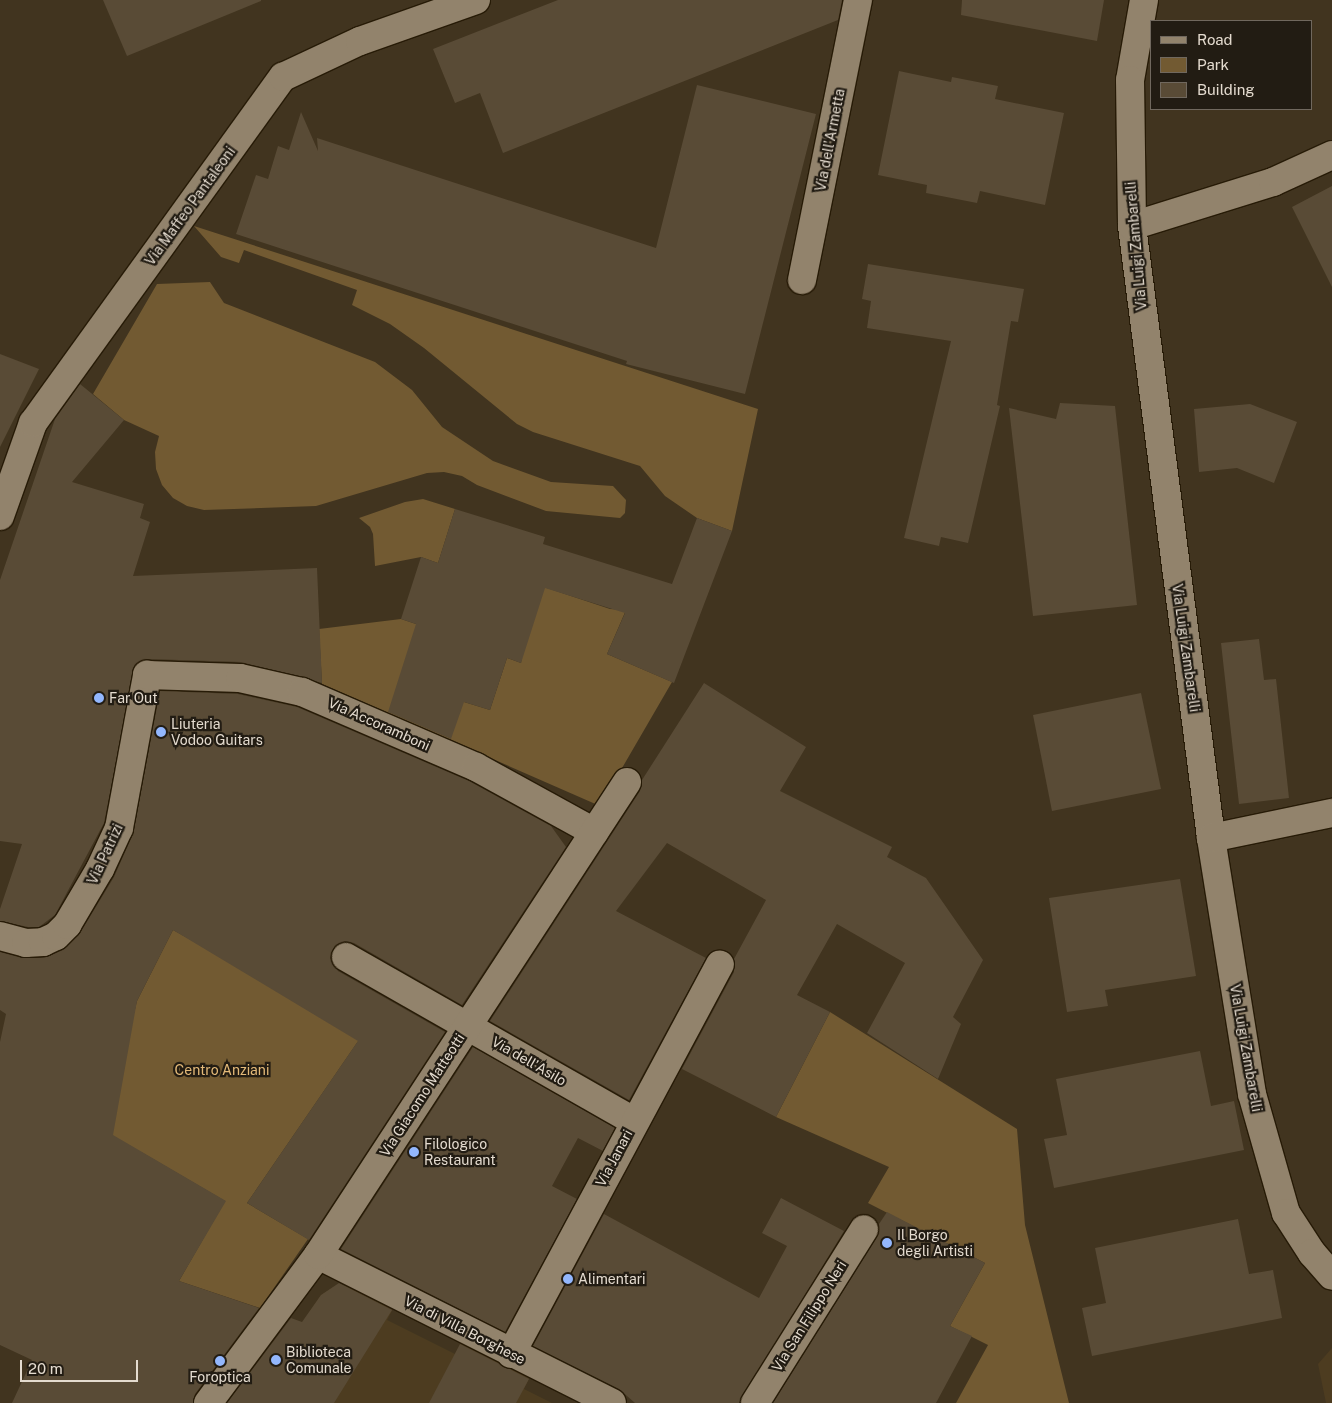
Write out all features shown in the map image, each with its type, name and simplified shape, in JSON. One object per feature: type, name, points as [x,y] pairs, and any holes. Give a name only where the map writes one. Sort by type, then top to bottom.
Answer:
[{"type":"street","name":"Via Maffeo Pantaleoni","points":[[0,516],[6,481],[33,423],[283,77],[360,41],[476,0]]},
{"type":"street","name":"Via dell'Armetta","points":[[802,280],[858,0]]},
{"type":"street","name":"Via Luigi Zambarelli","points":[[1144,0],[1130,80],[1132,226],[1211,838],[1252,1094],[1272,1169],[1286,1212],[1312,1254],[1332,1276]]},
{"type":"street","points":[[1132,226],[1273,182],[1332,155]]},
{"type":"street","name":"Via Accoramboni","points":[[147,675],[240,678],[302,692],[476,767],[594,832]]},
{"type":"street","name":"Via Patrizi","points":[[0,936],[26,943],[44,942],[56,936],[67,925],[100,869],[121,820],[147,675]]},
{"type":"street","name":"Via Giacomo Matteotti","points":[[208,1403],[318,1255],[627,782]]},
{"type":"street","points":[[1211,838],[1332,813]]},
{"type":"street","name":"Via dell'Asilo","points":[[346,957],[634,1121]]},
{"type":"street","name":"Via Janari","points":[[511,1354],[634,1121],[720,965]]},
{"type":"street","name":"Via San Filippo Neri","points":[[755,1403],[864,1229]]},
{"type":"street","name":"Via di Villa Borghese","points":[[318,1255],[511,1354],[612,1403]]},
{"type":"shaded area","points":[[335,1286],[350,1286],[394,1307],[387,1320],[455,1354],[462,1341],[531,1374],[524,1389],[552,1403],[248,1403],[321,1295]]},
{"type":"shaded area","points":[[1332,1348],[1332,1403],[1326,1403],[1318,1364]]},
{"type":"green space","points":[[194,226],[758,409],[732,531],[697,518],[665,496],[640,466],[533,432],[517,424],[424,348],[390,324],[352,305],[357,290],[244,250],[239,263],[221,257]]},
{"type":"green space","points":[[210,282],[224,303],[375,362],[412,390],[442,427],[493,461],[551,482],[613,486],[626,500],[625,513],[620,518],[546,511],[477,485],[462,476],[444,472],[427,473],[316,506],[204,510],[187,506],[173,498],[162,485],[156,469],[155,452],[159,436],[124,420],[93,394],[157,284]]},
{"type":"green space","points":[[423,499],[455,509],[438,563],[421,557],[375,566],[373,534],[370,527],[359,518],[405,502]]},
{"type":"green space","points":[[532,583],[610,609],[626,610],[607,654],[672,682],[600,806],[322,684],[319,629],[401,619],[416,624],[464,702],[490,710],[507,658],[521,663]]},
{"type":"green space","name":"Centro Anziani","points":[[173,930],[363,1034],[247,1203],[308,1239],[260,1308],[179,1281],[225,1201],[141,1152],[88,1203],[137,1001]]},
{"type":"green space","points":[[830,1012],[1017,1129],[1025,1225],[1069,1403],[956,1403],[988,1345],[950,1326],[985,1263],[868,1203],[889,1167],[776,1117]]},
{"type":"building","points":[[103,0],[261,0],[261,1],[127,56]]},
{"type":"building","points":[[558,0],[842,0],[838,20],[503,153],[480,93],[455,103],[433,49]]},
{"type":"building","points":[[962,0],[1104,0],[1097,41],[961,15]]},
{"type":"building","points":[[899,71],[951,82],[952,77],[998,86],[995,99],[1064,113],[1045,205],[980,191],[977,203],[926,193],[927,185],[878,175]]},
{"type":"building","points":[[697,85],[816,114],[745,394],[626,364],[627,361],[236,234],[256,175],[268,179],[278,146],[289,150],[301,112],[318,151],[317,138],[656,248]]},
{"type":"building","points":[[1332,186],[1332,287],[1292,207]]},
{"type":"building","points":[[868,264],[1024,289],[1018,322],[1011,321],[997,405],[1000,406],[968,543],[941,537],[939,546],[904,538],[951,341],[867,328],[871,301],[862,299]]},
{"type":"building","points":[[0,354],[39,369],[0,447]]},
{"type":"building","points":[[80,384],[124,420],[72,482],[144,504],[140,518],[150,522],[133,576],[317,568],[322,683],[241,662],[148,659],[135,665],[104,823],[55,915],[39,927],[28,927],[0,921],[0,909],[22,844],[0,841],[0,580],[55,419]]},
{"type":"building","points":[[1060,403],[1115,406],[1137,605],[1033,616],[1009,408],[1056,419]]},
{"type":"building","points":[[1250,404],[1297,422],[1274,483],[1237,468],[1199,472],[1194,409]]},
{"type":"building","points":[[455,509],[545,537],[543,544],[672,584],[697,518],[732,531],[674,683],[607,654],[625,613],[545,588],[521,663],[507,658],[490,710],[464,702],[451,739],[388,712],[416,624],[401,619],[421,557],[438,563]]},
{"type":"building","points":[[1259,639],[1264,680],[1276,679],[1289,798],[1239,804],[1221,643]]},
{"type":"building","points":[[704,683],[806,747],[780,791],[892,847],[887,857],[926,878],[983,960],[953,1017],[961,1024],[938,1079],[867,1033],[905,963],[837,924],[797,995],[830,1012],[776,1117],[682,1069],[734,972],[734,959],[766,900],[667,843],[616,911],[706,958],[629,1100],[490,1021],[640,791],[642,780]]},
{"type":"building","points":[[160,691],[238,694],[297,707],[469,781],[551,826],[566,847],[462,1005],[354,943],[345,941],[333,949],[330,958],[338,971],[445,1032],[309,1240],[247,1203],[358,1041],[173,930],[137,1001],[113,1135],[226,1201],[179,1281],[259,1308],[195,1394],[193,1403],[12,1403],[32,1360],[0,1345],[0,1042],[6,1014],[0,1010],[0,952],[22,958],[44,958],[63,950],[80,933],[114,877],[133,834]]},
{"type":"building","points":[[1141,693],[1161,789],[1052,811],[1033,715]]},
{"type":"building","points":[[1180,879],[1196,976],[1105,990],[1108,1006],[1067,1012],[1049,898]]},
{"type":"building","points":[[473,1047],[615,1128],[603,1151],[578,1138],[552,1186],[577,1199],[505,1332],[341,1249]]},
{"type":"building","points":[[1200,1051],[1211,1106],[1234,1101],[1244,1150],[1054,1188],[1044,1139],[1067,1135],[1056,1079]]},
{"type":"building","points":[[781,1198],[844,1231],[739,1403],[635,1403],[619,1389],[533,1346],[604,1214],[759,1298],[787,1246],[762,1233]]},
{"type":"building","points":[[887,1212],[985,1263],[950,1326],[972,1336],[936,1403],[773,1403],[877,1237],[879,1224]]},
{"type":"building","points":[[1238,1219],[1249,1274],[1273,1270],[1282,1318],[1092,1356],[1082,1308],[1106,1303],[1095,1248]]},
{"type":"building","points":[[339,1283],[392,1310],[334,1403],[227,1403],[291,1318],[302,1322],[321,1295]]},
{"type":"building","points":[[460,1344],[529,1379],[516,1403],[429,1403]]},
{"type":"place","name":"Far Out","points":[[99,698]]},
{"type":"place","name":"Liuteria Vodoo Guitars","points":[[161,732]]},
{"type":"place","name":"Filologico Restaurant","points":[[414,1152]]},
{"type":"place","name":"Il Borgo degli Artisti","points":[[887,1243]]},
{"type":"place","name":"Alimentari","points":[[568,1279]]},
{"type":"place","name":"Biblioteca Comunale","points":[[276,1360]]},
{"type":"place","name":"Foroptica","points":[[220,1361]]}]
